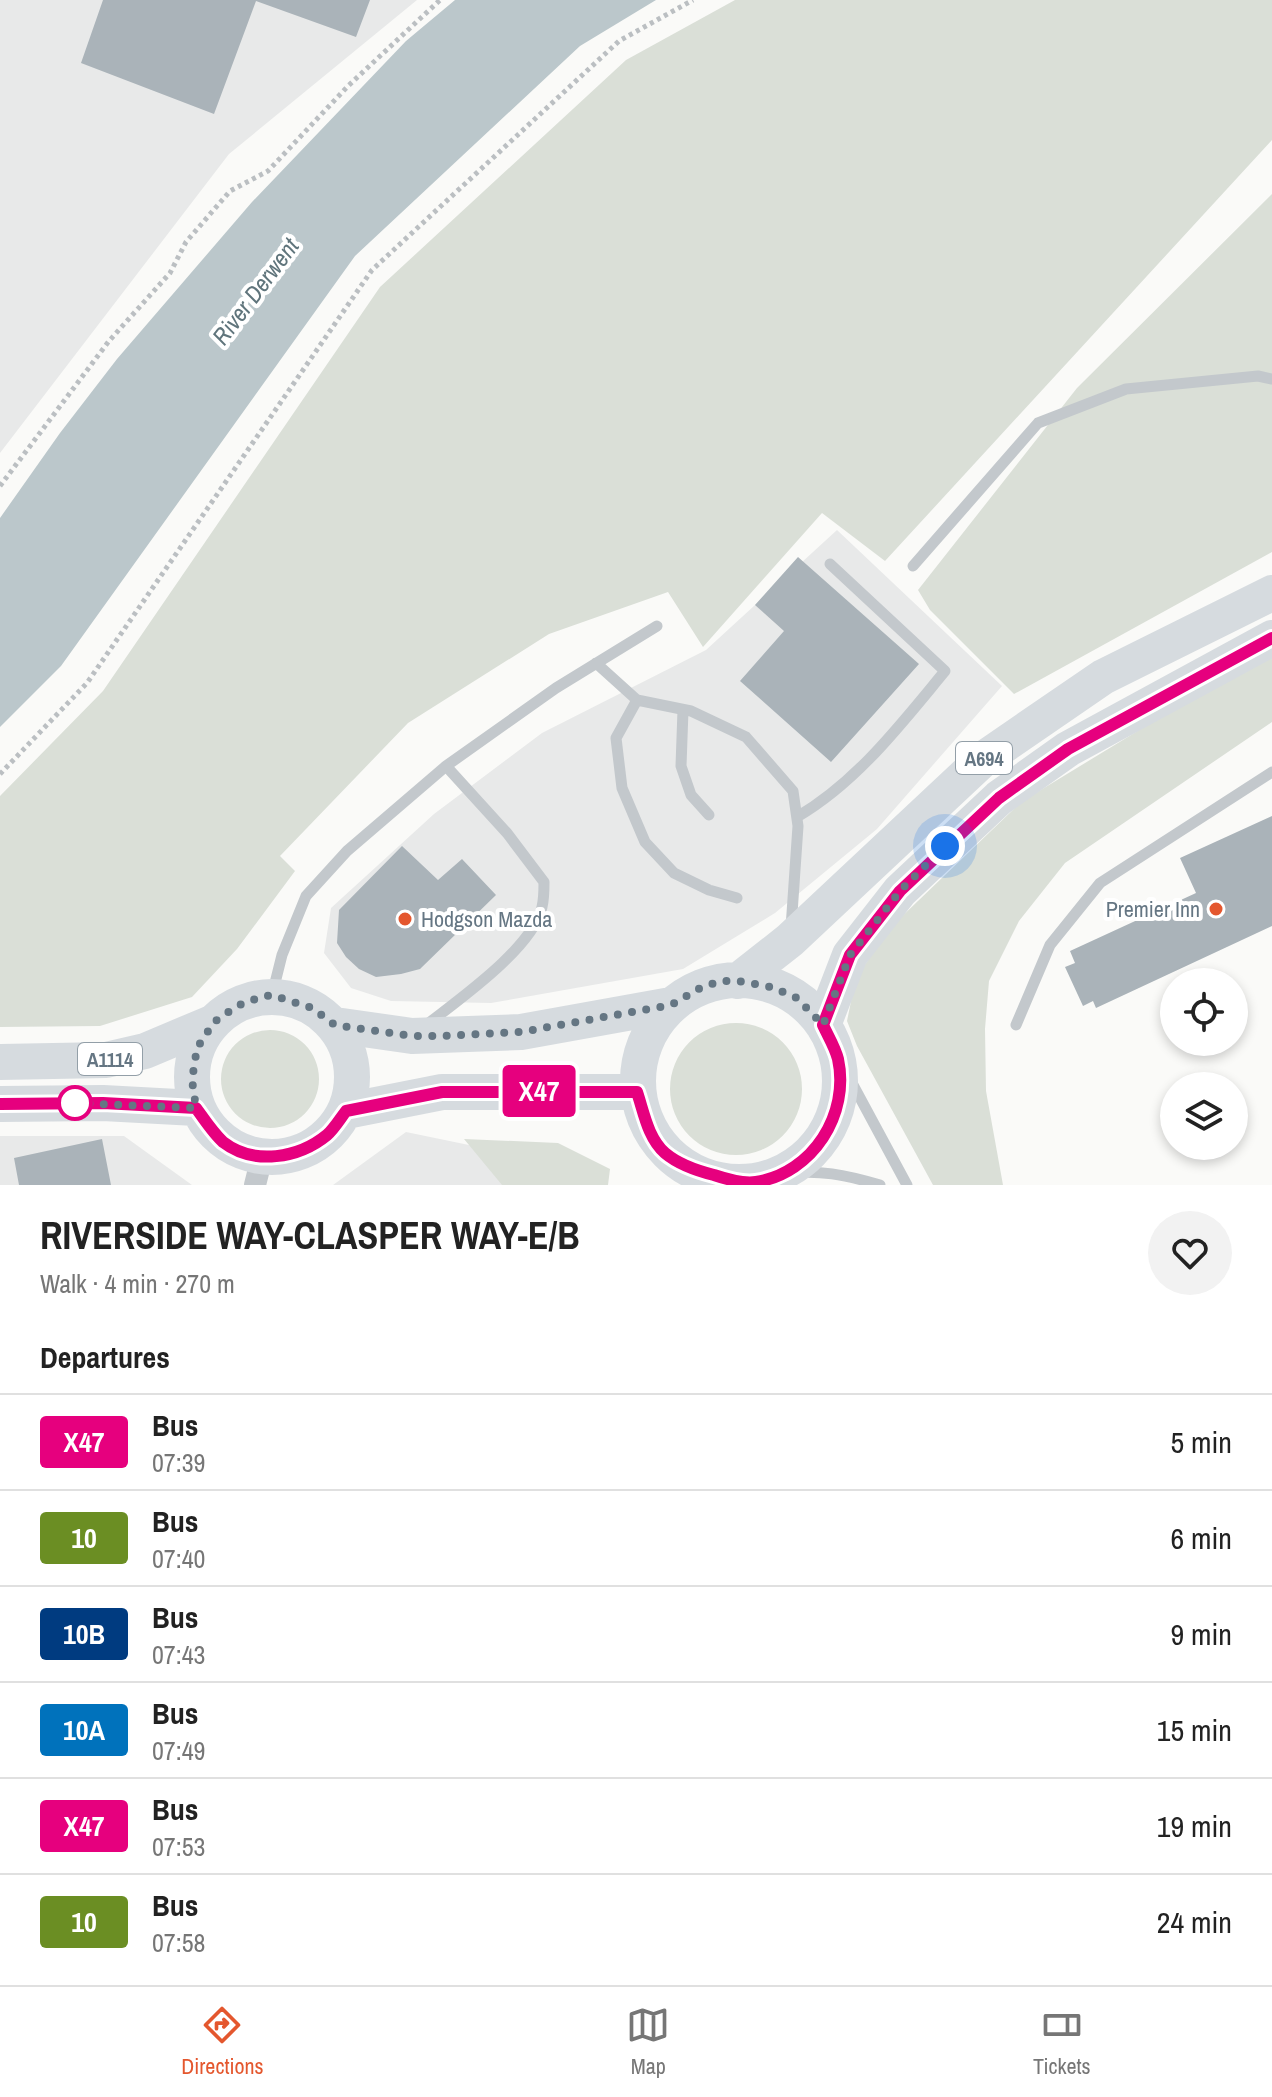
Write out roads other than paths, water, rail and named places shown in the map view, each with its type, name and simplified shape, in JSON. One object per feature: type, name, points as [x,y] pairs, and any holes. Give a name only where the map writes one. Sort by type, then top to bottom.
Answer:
[{"type":"main road","name":"A694","points":[[738,981],[790,940],[982,760],[1103,677],[1272,593]]},
{"type":"main road","name":"A694","points":[[830,1041],[850,955],[900,891],[999,798],[1068,749],[1272,638]]},
{"type":"main road","name":"A694","points":[[722,981],[738,981],[771,987],[797,998],[830,1041],[841,1089],[832,1124],[812,1153],[763,1181],[695,1170],[662,1169],[637,1092],[639,1057],[654,1025],[671,1005],[702,987],[722,981]]},
{"type":"main road","name":"A1114","points":[[0,1062],[106,1060],[145,1051],[214,1022],[237,1006],[272,995]]},
{"type":"main road","points":[[214,1022],[197,1048],[192,1080],[196,1108],[222,1141],[238,1151],[258,1171],[281,1156],[304,1151],[329,1134],[346,1111],[354,1083],[348,1052],[335,1025],[312,1008],[272,995]]},
{"type":"main road","points":[[335,1025],[412,1036],[521,1032],[671,1005]]},
{"type":"main road","points":[[346,1111],[442,1092],[637,1092]]},
{"type":"main road","name":"A1114","points":[[0,1104],[103,1103],[196,1108]]},
{"type":"lane","points":[[913,566],[1038,423],[1126,389],[1258,376],[1272,379]]},
{"type":"lane","points":[[798,822],[825,801],[885,743],[945,671],[830,564]]},
{"type":"lane","points":[[272,995],[282,955],[306,896],[347,851],[446,766],[596,663],[657,626]]},
{"type":"lane","points":[[596,663],[637,700],[683,710],[746,737],[793,791],[798,822],[790,940]]},
{"type":"lane","points":[[637,700],[616,738],[622,788],[645,842],[674,873],[709,890],[737,898]]},
{"type":"lane","points":[[683,710],[681,766],[691,795],[709,815]]},
{"type":"lane","points":[[412,1036],[479,984],[528,936],[542,909],[544,882],[507,833],[446,766]]},
{"type":"lane","points":[[1016,1025],[1050,945],[1100,883],[1272,772]]},
{"type":"lane","points":[[830,1041],[907,1185]]},
{"type":"lane","points":[[763,1181],[806,1171],[840,1173],[880,1185]]},
{"type":"water","name":"River Derwent","points":[[455,0],[656,0],[580,46],[355,256],[61,666],[0,727],[0,518],[117,359],[252,202],[406,41]]},
{"type":"place","name":"Premier Inn","points":[[1216,909]]},
{"type":"place","name":"Hodgson Mazda","points":[[405,919]]}]
